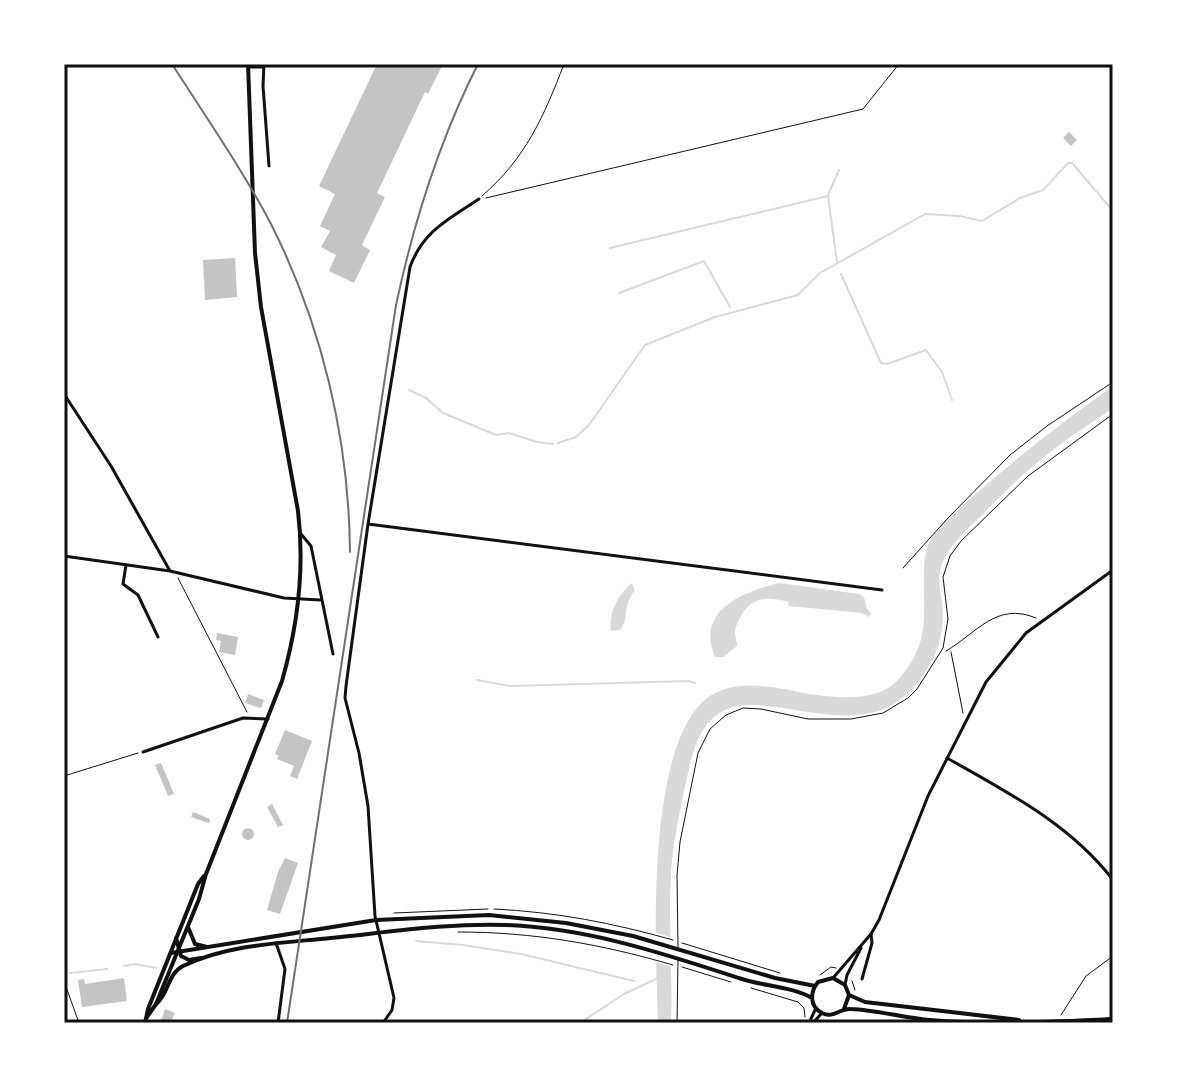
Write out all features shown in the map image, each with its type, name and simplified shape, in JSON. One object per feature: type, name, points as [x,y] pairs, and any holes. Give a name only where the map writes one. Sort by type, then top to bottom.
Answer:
[{"type":"main road","points":[[146,1020],[180,951],[206,874],[268,719],[291,650],[300,600],[301,534],[261,307],[248,66]]},
{"type":"main road","points":[[146,1020],[198,884],[206,874]]},
{"type":"main road","points":[[171,953],[376,920],[449,915],[527,917],[633,936],[775,978],[815,986]]},
{"type":"main road","points":[[156,1004],[179,968],[204,959],[276,943],[444,925],[553,929],[631,944],[812,998]]},
{"type":"main road","points":[[188,926],[194,943],[210,948]]},
{"type":"main road","points":[[176,938],[180,951],[187,959],[204,959]]},
{"type":"main road","points":[[833,978],[845,985],[849,995],[844,1009],[837,1014],[822,1013],[816,1008],[812,998],[815,986],[823,979],[833,978]]},
{"type":"main road","points":[[849,995],[865,1002],[1030,1021]]},
{"type":"main road","points":[[844,1009],[927,1020],[985,1023],[1113,1019]]},
{"type":"main road","points":[[985,1023],[991,1021],[988,1015]]},
{"type":"street","points":[[248,66],[264,66],[269,166]]},
{"type":"street","points":[[383,1023],[392,1010],[394,998],[376,920],[368,806],[345,698],[346,686],[368,524],[410,267],[417,248],[430,234],[479,199]]},
{"type":"street","points":[[66,397],[111,466],[172,571]]},
{"type":"street","points":[[368,524],[882,590]]},
{"type":"street","points":[[301,534],[311,546],[333,654]]},
{"type":"street","points":[[64,556],[172,571],[300,600],[320,600]]},
{"type":"street","points":[[126,565],[123,584],[138,595],[158,637]]},
{"type":"street","points":[[833,978],[871,934],[879,920],[928,796],[986,682],[1026,633],[1113,570]]},
{"type":"street","points":[[143,752],[249,717],[268,719]]},
{"type":"street","points":[[947,758],[1051,820],[1093,855],[1113,880]]},
{"type":"street","points":[[862,979],[872,943],[871,934]]},
{"type":"street","points":[[845,985],[865,941]]},
{"type":"street","points":[[276,943],[285,969],[278,1023]]},
{"type":"street","points":[[809,1022],[816,1008]]},
{"type":"street","points":[[809,1022],[822,1013]]},
{"type":"lane","points":[[677,1023],[677,875],[680,842],[704,737],[718,720],[743,708],[808,719],[851,719],[883,713],[895,707],[917,689],[940,655],[948,619],[943,577],[950,556],[961,541],[1028,476],[1113,414]]},
{"type":"path","points":[[479,199],[506,175],[529,142],[564,64]]},
{"type":"path","points":[[479,199],[863,109],[899,64]]},
{"type":"path","points":[[903,568],[1010,455],[1113,382]]},
{"type":"path","points":[[172,571],[249,717]]},
{"type":"path","points":[[940,655],[997,615],[1016,613],[1042,620]]},
{"type":"path","points":[[950,649],[965,723]]},
{"type":"path","points":[[64,776],[143,752]]},
{"type":"path","points":[[634,929],[784,974]]},
{"type":"path","points":[[455,932],[527,934],[586,942],[738,984]]},
{"type":"path","points":[[1060,1021],[1060,1016],[1086,976],[1113,956]]},
{"type":"path","points":[[813,978],[831,967]]},
{"type":"path","points":[[64,981],[79,1023]]},
{"type":"path","points":[[752,988],[798,1002],[809,1022]]},
{"type":"shaded area","points":[[1113,386],[1113,408],[1028,470],[964,532],[948,552],[940,576],[943,615],[940,637],[933,658],[915,686],[891,706],[864,714],[835,715],[752,705],[729,709],[705,727],[690,766],[672,861],[671,1023],[658,1023],[656,897],[659,845],[675,750],[692,715],[715,693],[738,686],[762,686],[844,697],[868,695],[889,688],[908,668],[920,642],[924,617],[925,558],[929,543],[937,531],[1005,469]]},
{"type":"shaded area","points":[[632,583],[635,590],[628,602],[623,626],[620,630],[611,631],[611,617],[616,604]]},
{"type":"shaded area","points":[[780,583],[859,594],[864,597],[871,613],[869,617],[862,613],[788,606],[789,602],[762,599],[746,608],[737,623],[737,646],[723,657],[715,657],[711,641],[717,615],[738,598]]},
{"type":"pier","points":[[652,931],[676,939],[677,968],[653,961]]},
{"type":"building","points":[[377,64],[443,64],[428,94],[425,92],[377,193],[385,197],[362,245],[370,250],[354,283],[329,271],[336,255],[321,247],[330,231],[320,226],[335,194],[319,186]]},
{"type":"building","points":[[1069,132],[1077,140],[1071,146],[1063,138]]},
{"type":"building","points":[[235,258],[237,297],[205,300],[203,260]]},
{"type":"building","points":[[217,633],[238,637],[235,655],[219,652],[221,641],[216,640]]},
{"type":"building","points":[[248,694],[264,700],[261,708],[245,703]]},
{"type":"building","points":[[285,730],[312,741],[297,779],[290,776],[294,766],[277,759],[279,756],[275,754]]},
{"type":"building","points":[[161,763],[174,794],[168,796],[155,765]]},
{"type":"building","points":[[272,804],[283,825],[278,827],[267,807]]},
{"type":"building","points":[[193,812],[210,819],[209,823],[191,817]]},
{"type":"building","points":[[248,828],[254,834],[248,840],[242,834]]},
{"type":"building","points":[[285,858],[298,863],[280,914],[267,910]]},
{"type":"building","points":[[124,978],[127,1001],[82,1007],[78,980],[84,979],[85,984]]},
{"type":"building","points":[[165,1009],[175,1013],[171,1021],[160,1023]]},
{"type":"waterway","points":[[558,443],[576,437],[589,425],[645,345],[715,317],[798,295],[820,273],[925,214],[982,221],[1020,198],[1043,190],[1068,163],[1072,163],[1113,211]]},
{"type":"waterway","points":[[828,195],[839,170]]},
{"type":"waterway","points":[[610,248],[828,196],[837,262]]},
{"type":"waterway","points":[[619,293],[704,261],[730,307]]},
{"type":"waterway","points":[[841,274],[881,363],[887,364],[926,350],[942,372],[952,400]]},
{"type":"waterway","points":[[409,390],[426,398],[443,413],[496,435],[509,433],[553,444]]},
{"type":"waterway","points":[[477,680],[510,686],[695,683]]},
{"type":"waterway","points":[[416,941],[521,954],[634,981]]},
{"type":"waterway","points":[[124,966],[135,964],[156,968]]},
{"type":"waterway","points":[[70,973],[107,969]]},
{"type":"waterway","points":[[580,1023],[624,994],[658,978]]},
{"type":"railway","points":[[172,64],[260,204],[305,302],[338,425],[350,552]]},
{"type":"railway","points":[[287,1023],[396,305],[429,182],[451,122],[478,64]]}]
